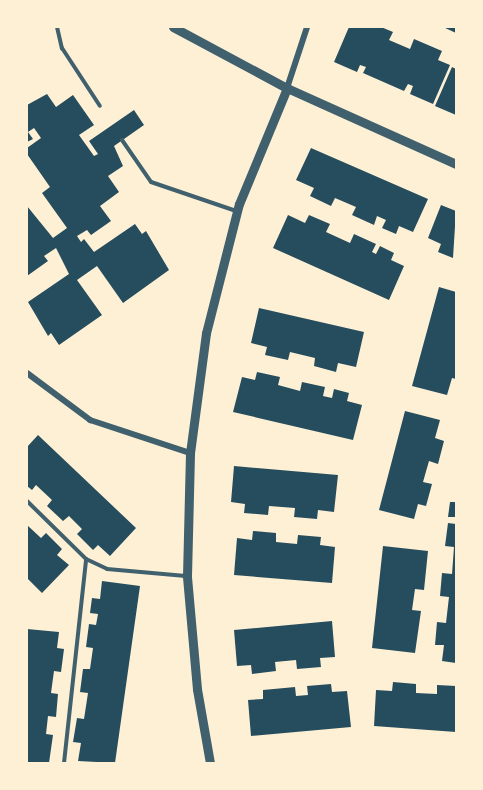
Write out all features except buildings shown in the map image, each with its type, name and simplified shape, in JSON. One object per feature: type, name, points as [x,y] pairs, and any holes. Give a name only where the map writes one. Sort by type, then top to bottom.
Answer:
[{"type":"street","points":[[173,27],[287,88],[456,164]]},
{"type":"street","points":[[210,763],[196,689],[187,576],[190,453],[206,333],[237,211],[287,88],[307,27]]},
{"type":"street","points":[[27,372],[90,420],[190,453]]},
{"type":"lane","points":[[57,27],[62,48],[100,106]]},
{"type":"lane","points":[[122,140],[151,182],[237,211]]},
{"type":"lane","points":[[27,501],[86,559],[107,569],[187,576]]},
{"type":"lane","points":[[64,763],[86,559]]}]
